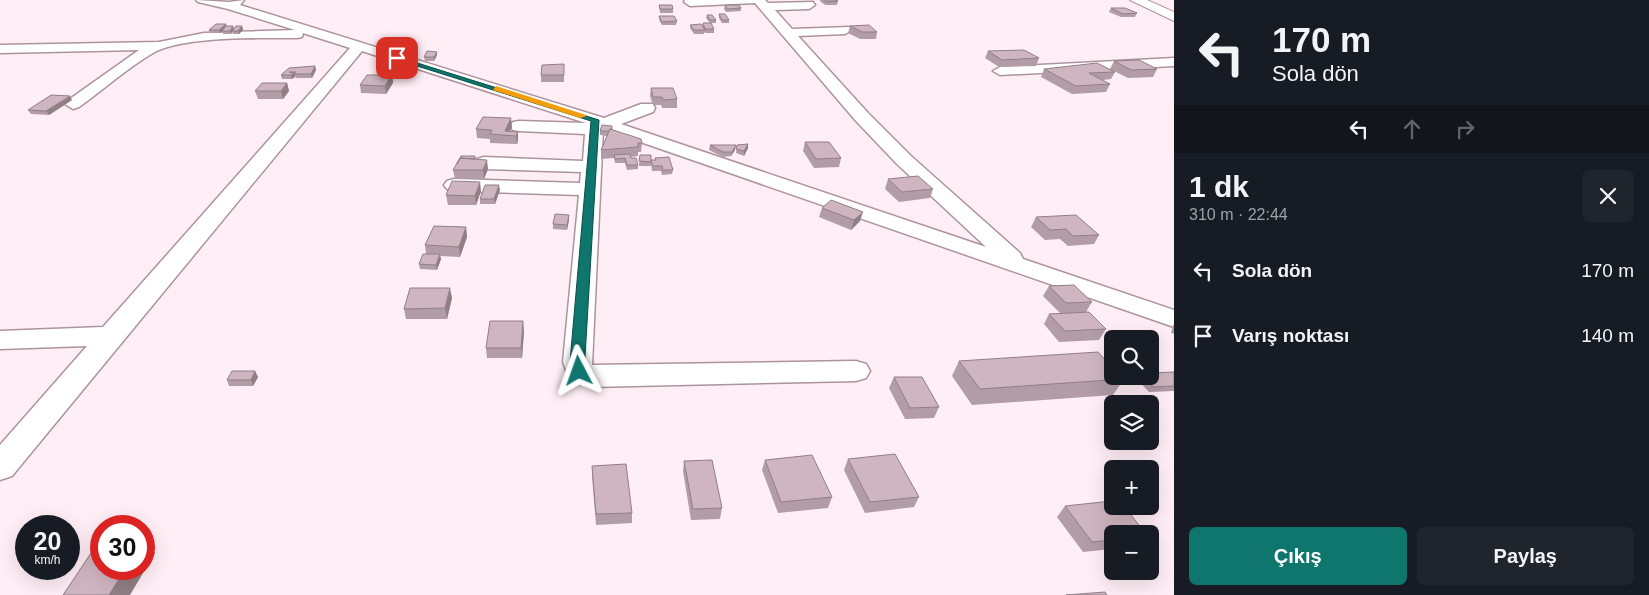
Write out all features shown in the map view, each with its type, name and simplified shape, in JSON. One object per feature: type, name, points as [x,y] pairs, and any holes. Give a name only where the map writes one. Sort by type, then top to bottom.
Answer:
[{"type":"highway","points":[[1136,0],[1174,18]]},
{"type":"street","points":[[202,0],[234,3],[320,34],[598,124],[1174,319]]},
{"type":"street","points":[[690,2],[759,2],[809,5]]},
{"type":"street","points":[[759,2],[789,33],[862,117],[904,160],[1019,265]]},
{"type":"street","points":[[789,33],[845,30]]},
{"type":"street","points":[[73,104],[149,49],[162,45],[217,36],[320,34]]},
{"type":"street","points":[[0,49],[162,45]]},
{"type":"street","points":[[0,467],[359,46]]},
{"type":"street","points":[[1000,72],[1174,62]]},
{"type":"street","points":[[519,126],[598,124],[647,108]]},
{"type":"street","points":[[598,124],[590,178],[577,362],[579,371],[590,377],[856,371]]},
{"type":"street","points":[[484,163],[590,178]]},
{"type":"street","points":[[454,185],[590,178]]},
{"type":"street","points":[[0,340],[111,336]]},
{"type":"building","points":[[824,0],[834,0],[838,1],[826,2]]},
{"type":"building","points":[[659,5],[672,5],[673,9],[660,9]]},
{"type":"building","points":[[725,5],[739,5],[741,8],[727,9]]},
{"type":"building","points":[[1111,8],[1125,8],[1137,13],[1123,14]]},
{"type":"building","points":[[719,14],[725,14],[729,20],[722,20]]},
{"type":"building","points":[[707,15],[712,15],[716,20],[710,20]]},
{"type":"building","points":[[659,16],[674,16],[677,21],[662,22]]},
{"type":"building","points":[[703,23],[711,23],[714,29],[705,29]]},
{"type":"building","points":[[216,24],[226,24],[219,30],[209,30]]},
{"type":"building","points":[[701,24],[705,30],[694,30],[690,25]]},
{"type":"building","points":[[869,25],[877,32],[862,32],[850,26]]},
{"type":"building","points":[[226,26],[233,26],[230,31],[222,31]]},
{"type":"building","points":[[236,26],[242,26],[238,31],[232,31]]},
{"type":"building","points":[[1024,50],[1039,58],[1002,60],[988,51]]},
{"type":"building","points":[[427,51],[437,52],[434,57],[424,57]]},
{"type":"building","points":[[1139,60],[1157,69],[1131,70],[1114,61]]},
{"type":"building","points":[[1097,63],[1115,72],[1089,73],[1110,84],[1076,86],[1044,69]]},
{"type":"building","points":[[564,64],[564,75],[541,75],[542,65]]},
{"type":"building","points":[[315,66],[311,74],[294,74],[296,72],[289,72],[294,73],[291,75],[281,75],[289,68]]},
{"type":"building","points":[[367,75],[392,75],[385,86],[360,85]]},
{"type":"building","points":[[262,83],[287,83],[281,91],[255,91]]},
{"type":"building","points":[[651,88],[673,88],[677,99],[663,100],[662,97],[653,97]]},
{"type":"building","points":[[51,95],[70,96],[46,111],[28,110]]},
{"type":"building","points":[[483,117],[511,118],[505,131],[518,132],[516,136],[490,134],[492,130],[476,129]]},
{"type":"building","points":[[602,125],[612,126],[612,129],[600,131]]},
{"type":"building","points":[[610,129],[641,139],[642,143],[638,143],[638,147],[601,150]]},
{"type":"building","points":[[805,142],[829,142],[841,158],[816,159]]},
{"type":"building","points":[[748,144],[744,151],[736,149],[737,145]]},
{"type":"building","points":[[710,145],[736,145],[732,152],[723,152]]},
{"type":"building","points":[[630,154],[631,158],[636,158],[638,165],[627,165],[625,158],[615,159],[614,155]]},
{"type":"building","points":[[640,155],[651,155],[651,162],[639,161]]},
{"type":"building","points":[[461,156],[475,156],[474,159],[460,158]]},
{"type":"building","points":[[669,157],[673,170],[663,170],[662,166],[653,166],[651,160]]},
{"type":"building","points":[[460,158],[487,160],[483,170],[453,170]]},
{"type":"building","points":[[918,176],[933,189],[902,192],[888,179]]},
{"type":"building","points":[[452,181],[480,182],[475,196],[446,195]]},
{"type":"building","points":[[485,185],[499,185],[494,199],[480,199]]},
{"type":"building","points":[[831,200],[863,212],[854,220],[822,208]]},
{"type":"building","points":[[555,214],[569,215],[567,225],[553,224]]},
{"type":"building","points":[[1076,215],[1099,235],[1073,236],[1066,229],[1050,230],[1036,217]]},
{"type":"building","points":[[434,226],[466,227],[459,247],[425,245]]},
{"type":"building","points":[[423,254],[440,254],[436,265],[419,264]]},
{"type":"building","points":[[1074,285],[1092,302],[1066,303],[1049,286]]},
{"type":"building","points":[[410,288],[450,288],[445,308],[404,309]]},
{"type":"building","points":[[1089,312],[1106,329],[1065,331],[1049,314]]},
{"type":"building","points":[[490,321],[523,321],[521,348],[486,348]]},
{"type":"building","points":[[1098,352],[1104,358],[1104,380],[980,389],[959,361]]},
{"type":"building","points":[[232,371],[255,371],[251,380],[227,380]]},
{"type":"building","points":[[1174,372],[1174,386],[1153,387],[1151,385],[1159,385],[1159,373]]},
{"type":"building","points":[[894,377],[922,377],[939,407],[910,408]]},
{"type":"building","points":[[895,454],[919,497],[870,502],[848,459]]},
{"type":"building","points":[[812,455],[832,497],[781,502],[765,460]]},
{"type":"building","points":[[712,460],[722,508],[693,509],[684,461]]},
{"type":"building","points":[[626,464],[632,513],[596,514],[592,466]]},
{"type":"building","points":[[1104,502],[1104,515],[1131,515],[1139,525],[1104,525],[1104,541],[1092,542],[1065,506]]},
{"type":"building","points":[[90,554],[90,580],[118,580],[109,595],[63,595],[73,580],[80,580],[80,570]]},
{"type":"building","points":[[1105,592],[1107,595],[1066,595]]},
{"type":"slow traffic","points":[[496,88],[583,116]]},
{"type":"route","points":[[397,58],[595,120],[577,362],[579,371]]}]
